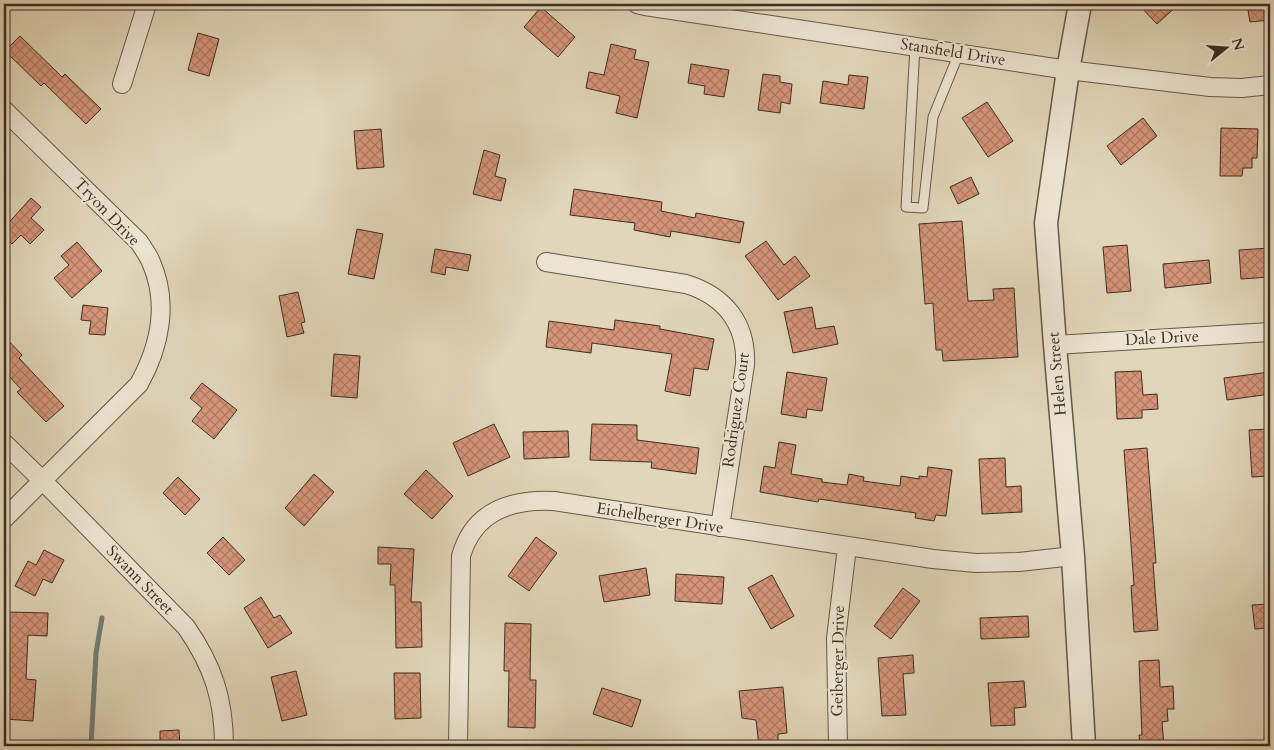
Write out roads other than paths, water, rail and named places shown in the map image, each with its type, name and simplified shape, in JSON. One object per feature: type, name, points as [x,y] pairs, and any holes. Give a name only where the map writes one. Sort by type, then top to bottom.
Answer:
[{"type":"street","points":[[122,84],[147,4]]},
{"type":"street","name":"Stansfield Drive","points":[[637,4],[1068,70],[1210,87],[1242,88],[1270,85]]},
{"type":"street","name":"Helen Street","points":[[1080,4],[1068,70],[1046,223],[1073,556],[1084,746]]},
{"type":"street","name":"Tryon Drive","points":[[4,110],[139,242],[153,267],[158,281],[161,302],[156,345],[150,365],[139,384],[4,520]]},
{"type":"street","name":"Rodriguez Court","points":[[546,262],[686,284],[702,289],[724,304],[737,322],[744,342],[744,365],[720,527]]},
{"type":"street","name":"Dale Drive","points":[[1055,345],[1270,332]]},
{"type":"street","name":"Swann Street","points":[[4,443],[186,627],[213,674],[224,725],[224,746]]},
{"type":"street","name":"Eichelberger Drive","points":[[458,746],[461,556],[469,536],[483,520],[511,504],[532,500],[554,501],[847,547],[976,563],[1019,562],[1073,556]]},
{"type":"street","name":"Geiberger Drive","points":[[838,746],[836,638],[847,547]]},
{"type":"lane","points":[[914,47],[906,207],[923,208],[933,117],[959,53]]},
{"type":"waterway","points":[[91,746],[96,653],[102,618]]}]
